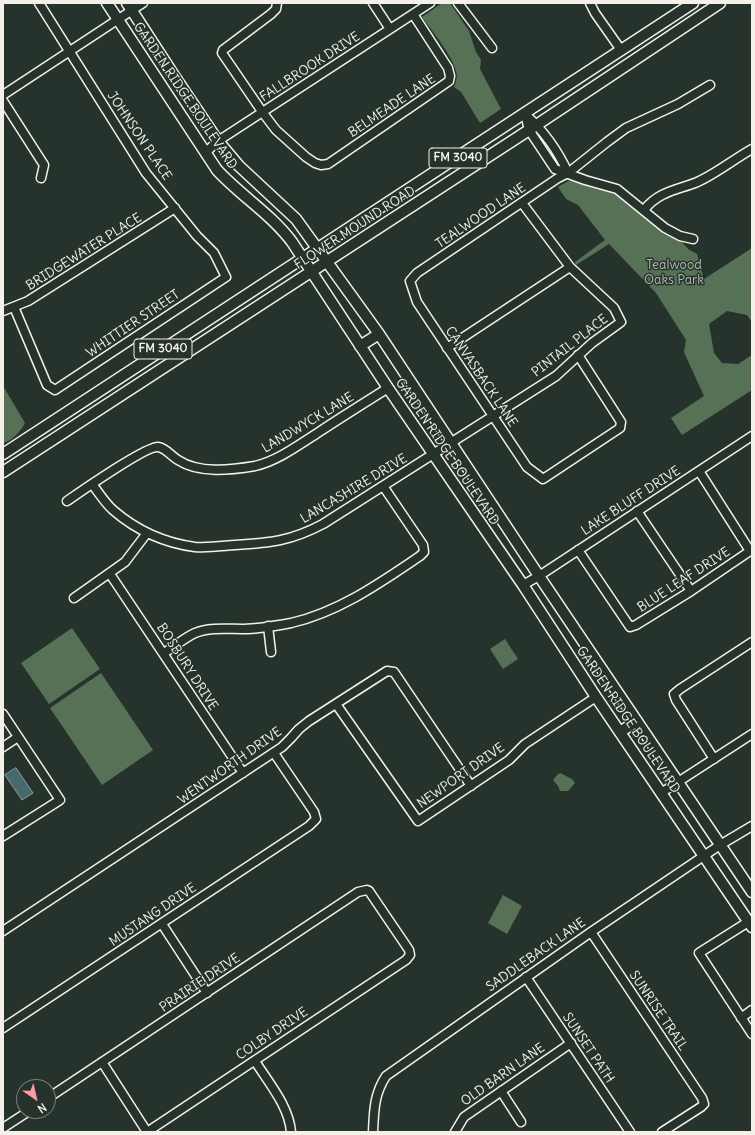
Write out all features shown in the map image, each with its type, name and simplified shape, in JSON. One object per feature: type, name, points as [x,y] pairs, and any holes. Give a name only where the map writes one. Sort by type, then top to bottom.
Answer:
[{"type":"main road","name":"GARDEN RIDGE BOULEVARD","points":[[107,3],[217,170],[230,185],[278,225],[302,258],[388,388],[523,585],[596,697],[750,924]]},
{"type":"main road","name":"FLOWER MOUND ROAD","points":[[3,454],[693,3]]},
{"type":"main road","name":"FLOWER MOUND ROAD","points":[[3,472],[533,128],[720,3]]},
{"type":"main road","name":"GARDEN RIDGE BOULEVARD","points":[[130,7],[218,141],[239,166],[296,220],[379,334],[539,576],[752,892]]},
{"type":"main road","points":[[360,346],[379,334]]},
{"type":"main road","points":[[620,732],[636,721]]},
{"type":"street","name":"JOHNSON PLACE","points":[[39,3],[146,173],[197,236],[214,253],[226,277]]},
{"type":"street","points":[[3,95],[118,19],[130,7],[143,3]]},
{"type":"street","points":[[263,113],[222,53],[223,50],[271,14],[276,9],[277,3]]},
{"type":"street","points":[[373,3],[390,29]]},
{"type":"street","name":"FALLBROOK DRIVE","points":[[205,153],[218,141],[430,3]]},
{"type":"street","points":[[458,3],[492,48]]},
{"type":"street","points":[[590,3],[595,13],[621,50]]},
{"type":"street","name":"BELMEADE LANE","points":[[263,113],[284,138],[306,157],[315,164],[328,164],[449,82],[450,76],[448,68],[413,14]]},
{"type":"street","name":"TEALWOOD LANE","points":[[410,281],[417,273],[558,178],[568,174],[626,128],[678,104],[710,85]]},
{"type":"street","points":[[3,101],[44,165],[42,178]]},
{"type":"street","points":[[525,114],[555,169],[584,180],[617,189],[665,228],[680,236],[692,239]]},
{"type":"street","points":[[644,210],[650,203],[672,190],[695,183],[751,151]]},
{"type":"street","points":[[447,348],[570,268],[522,202]]},
{"type":"street","name":"BRIDGEWATER PLACE","points":[[3,311],[28,301],[175,208]]},
{"type":"street","name":"PINTAIL PLACE","points":[[433,454],[556,376],[578,355],[621,322],[614,308],[570,268]]},
{"type":"street","name":"WHITTIER STREET","points":[[14,307],[47,385],[54,390],[226,277]]},
{"type":"street","name":"CANVASBACK LANE","points":[[410,281],[418,302],[447,348],[528,467],[542,479],[620,428],[621,422],[578,355]]},
{"type":"street","name":"LANDWYCK LANE","points":[[67,501],[126,462],[151,448],[158,447],[170,452],[177,460],[192,467],[206,469],[231,469],[262,464],[289,451],[388,388]]},
{"type":"street","name":"LAKE BLUFF DRIVE","points":[[523,585],[752,436]]},
{"type":"street","name":"LANCASHIRE DRIVE","points":[[92,484],[113,510],[128,523],[147,533],[173,542],[196,547],[259,544],[283,540],[307,532],[323,524],[433,454]]},
{"type":"street","name":"BLUE LEAF DRIVE","points":[[578,550],[630,627],[636,625],[691,591],[750,551],[699,471]]},
{"type":"street","points":[[164,653],[193,634],[200,632],[213,629],[242,629],[268,626],[304,619],[328,610],[352,599],[424,552],[423,545],[383,486]]},
{"type":"street","points":[[637,511],[691,591]]},
{"type":"street","points":[[74,598],[110,574],[129,559],[147,533]]},
{"type":"street","name":"BOSBURY DRIVE","points":[[110,574],[243,773]]},
{"type":"street","points":[[268,626],[271,652]]},
{"type":"street","points":[[714,759],[676,700],[674,694],[752,642]]},
{"type":"street","name":"WENTWORTH DRIVE","points":[[3,931],[274,753],[292,738],[299,729],[387,670],[394,672],[471,786]]},
{"type":"street","name":"NEWPORT DRIVE","points":[[336,704],[418,821],[508,760],[525,744],[596,697]]},
{"type":"street","points":[[3,714],[60,800],[3,836]]},
{"type":"street","points":[[661,793],[752,734]]},
{"type":"street","points":[[3,747],[18,737]]},
{"type":"street","name":"MUSTANG DRIVE","points":[[3,1028],[309,826],[316,819],[314,812],[274,753]]},
{"type":"street","name":"SADDLEBACK LANE","points":[[372,1132],[376,1097],[380,1085],[386,1076],[591,932],[720,845],[752,826]]},
{"type":"street","name":"PRAIRIE DRIVE","points":[[56,1093],[358,892],[366,890],[372,893],[406,944],[410,955]]},
{"type":"street","points":[[162,924],[206,993]]},
{"type":"street","points":[[750,924],[699,953],[752,1034]]},
{"type":"street","name":"SUNRISE TRAIL","points":[[591,932],[702,1098],[704,1104],[662,1132]]},
{"type":"street","name":"COLBY DRIVE","points":[[147,1132],[402,963],[410,955]]},
{"type":"street","name":"SUNSET PATH","points":[[526,977],[630,1132]]},
{"type":"street","points":[[741,1018],[752,1010]]},
{"type":"street","name":"OLD BARN LANE","points":[[455,1132],[464,1117],[571,1043]]},
{"type":"street","points":[[254,1061],[280,1099],[286,1112],[291,1132]]},
{"type":"street","points":[[102,1062],[147,1132]]},
{"type":"street","points":[[501,1092],[521,1122]]},
{"type":"street","points":[[3,1128],[17,1119]]},
{"type":"green space","points":[[442,3],[450,3],[469,31],[476,52],[481,60],[480,69],[501,109],[480,123],[461,92],[454,87],[457,75],[454,65],[441,43],[422,17]]},
{"type":"green space","name":"Tealwood Oaks Park","points":[[572,179],[615,192],[630,202],[673,237],[682,242],[688,249],[697,254],[704,279],[752,248],[752,322],[747,315],[727,311],[709,324],[714,353],[722,363],[738,364],[752,355],[752,390],[682,435],[671,418],[704,396],[684,352],[686,340],[656,293],[609,244],[576,265],[575,262],[605,240],[578,205],[566,199],[558,187]]},
{"type":"green space","points":[[3,386],[25,423],[16,435],[3,443]]},
{"type":"green space","points":[[72,628],[100,669],[49,704],[21,663]]},
{"type":"green space","points":[[505,639],[518,659],[503,669],[490,649]]},
{"type":"green space","points":[[101,673],[153,750],[102,785],[50,708]]},
{"type":"green space","points":[[560,773],[572,779],[575,783],[568,791],[560,791],[553,780]]},
{"type":"green space","points":[[503,895],[522,906],[507,934],[488,923]]},
{"type":"water","points":[[16,768],[33,793],[22,800],[5,775]]}]
